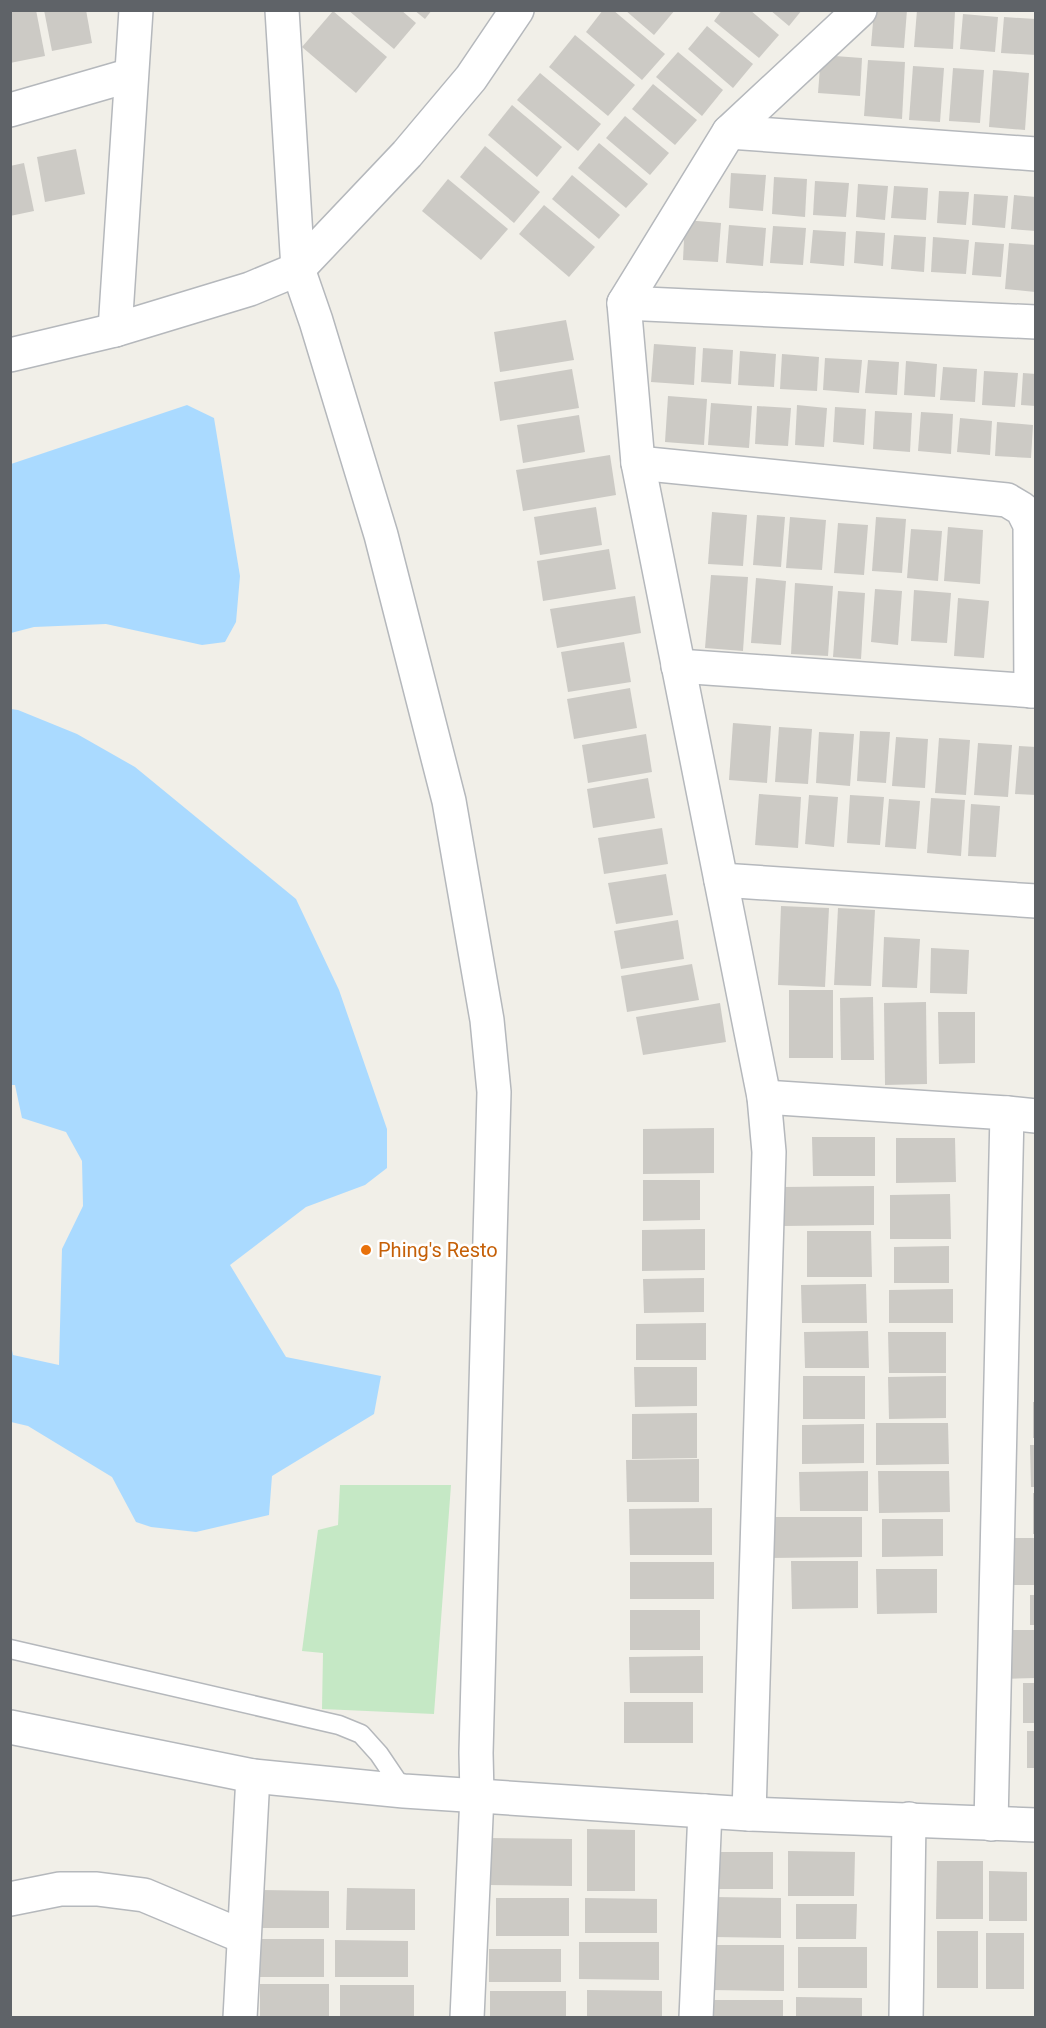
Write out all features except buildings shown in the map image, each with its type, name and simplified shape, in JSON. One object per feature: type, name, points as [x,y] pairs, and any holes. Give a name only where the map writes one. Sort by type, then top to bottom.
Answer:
[{"type":"street","points":[[115,330],[136,10]]},
{"type":"street","points":[[282,10],[298,269],[381,535],[449,801],[487,1020],[494,1092],[476,1741],[477,1795],[467,2018]]},
{"type":"street","points":[[10,355],[115,330],[250,290],[298,269],[407,154],[471,78],[517,10]]},
{"type":"street","points":[[749,1814],[769,1152],[764,1097],[638,463],[624,303],[729,132],[860,10]]},
{"type":"street","points":[[10,110],[131,75]]},
{"type":"street","points":[[729,132],[1035,154]]},
{"type":"street","points":[[624,303],[1035,322]]},
{"type":"street","points":[[638,463],[1007,500],[1022,509],[1030,525],[1033,691],[678,666]]},
{"type":"street","points":[[721,880],[1035,902]]},
{"type":"street","points":[[764,1097],[1021,1114],[991,1824]]},
{"type":"street","points":[[10,1727],[253,1776],[404,1791],[749,1814],[1035,1825]]},
{"type":"street","points":[[240,2018],[253,1776]]},
{"type":"street","points":[[696,2018],[705,1811]]},
{"type":"street","points":[[906,2018],[909,1819]]},
{"type":"street","points":[[10,1899],[60,1889],[98,1889],[144,1895],[244,1937]]},
{"type":"lane","points":[[10,1649],[339,1725],[361,1734],[379,1754],[404,1791]]},
{"type":"green space","points":[[340,1485],[451,1485],[434,1714],[322,1709],[323,1653],[302,1651],[318,1530],[338,1525]]},
{"type":"water","points":[[187,405],[214,418],[240,576],[236,622],[225,642],[202,645],[106,624],[34,627],[11,633],[11,464]]},
{"type":"water","points":[[11,709],[77,734],[135,767],[296,899],[339,990],[387,1129],[387,1168],[365,1185],[306,1207],[230,1265],[286,1357],[381,1376],[374,1414],[272,1476],[269,1515],[196,1532],[151,1527],[136,1522],[112,1477],[28,1426],[11,1422],[11,1345],[13,1355],[59,1365],[62,1249],[83,1206],[82,1161],[66,1132],[22,1118],[15,1085],[11,1085]]},
{"type":"place","name":"Phing's Resto","points":[[366,1250]]}]
